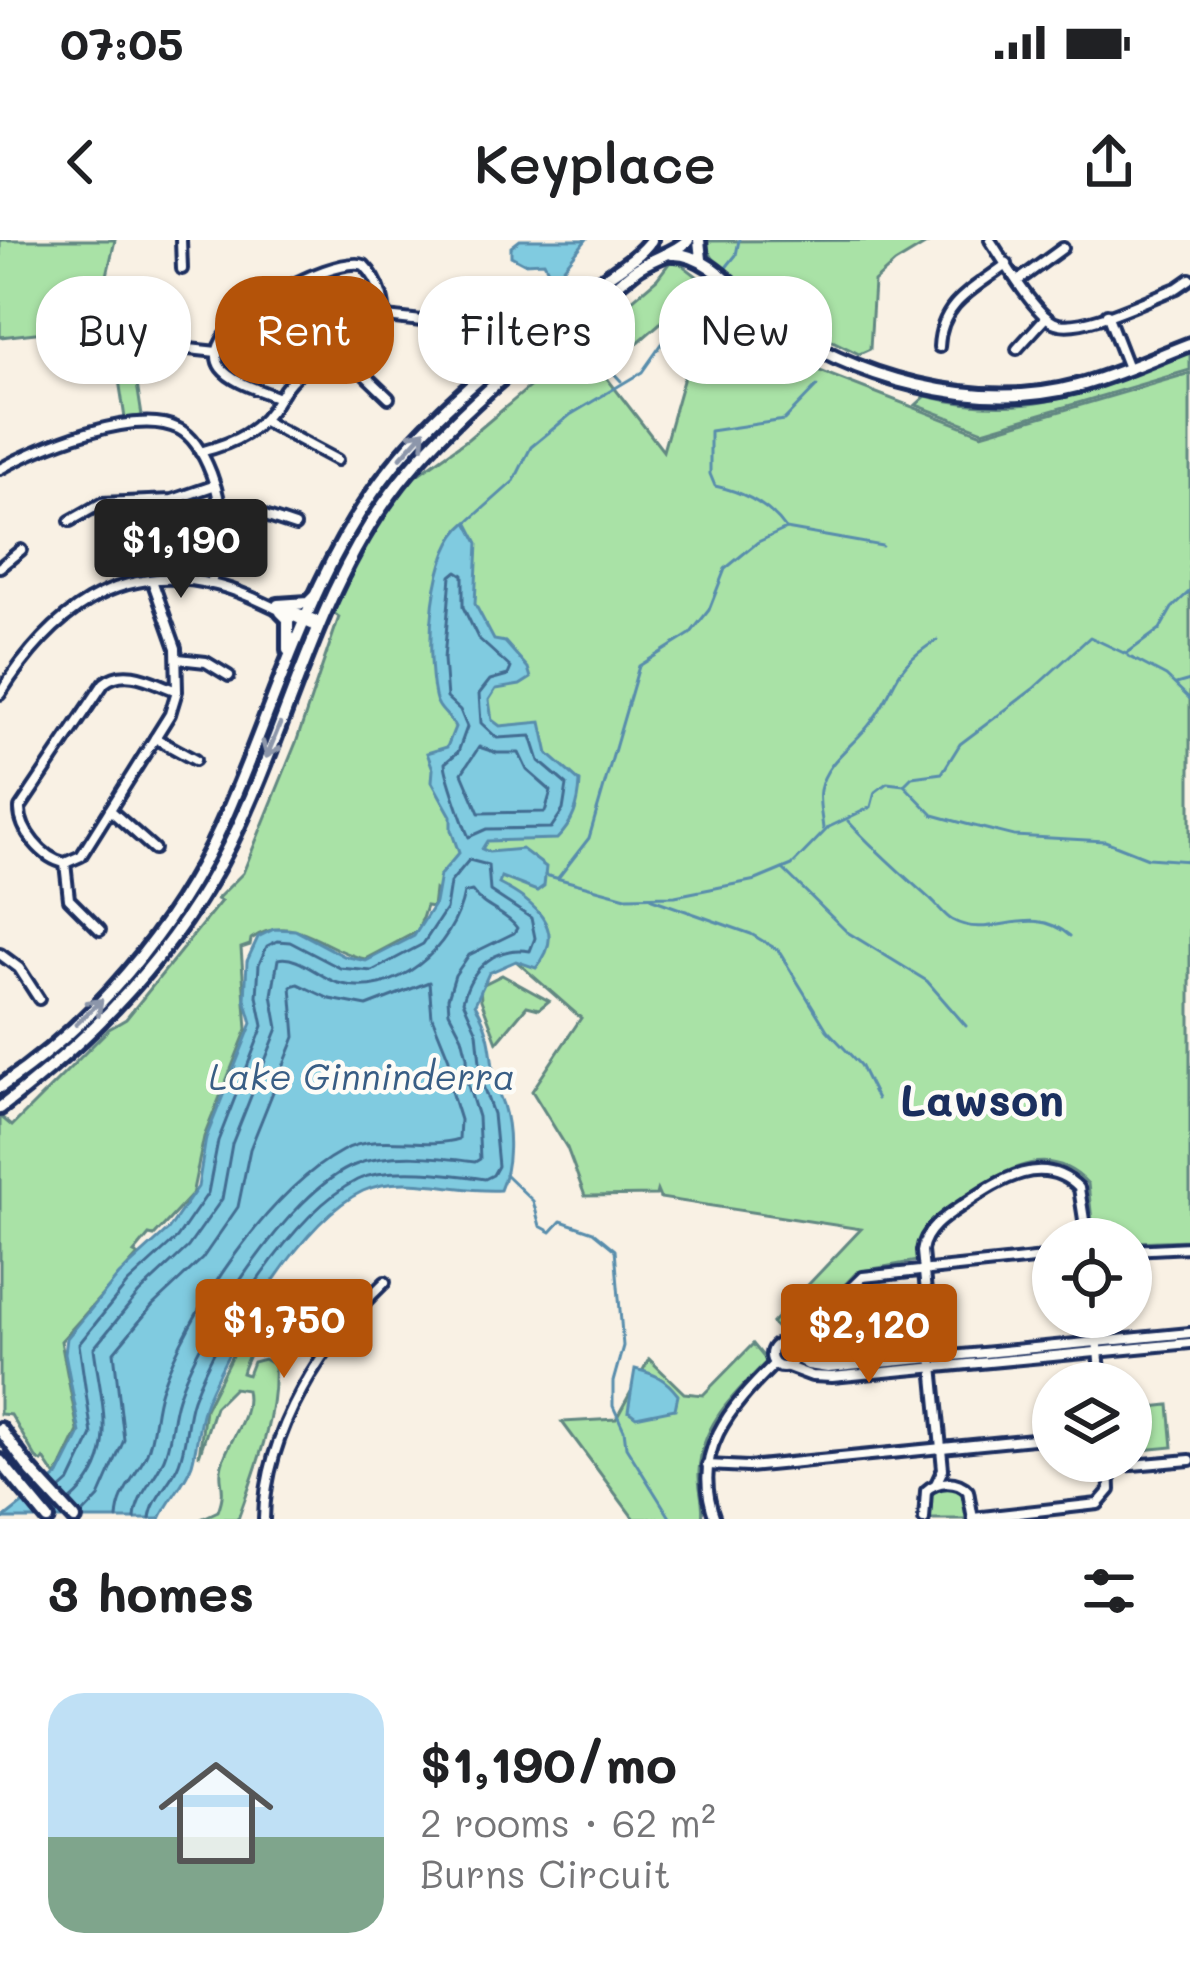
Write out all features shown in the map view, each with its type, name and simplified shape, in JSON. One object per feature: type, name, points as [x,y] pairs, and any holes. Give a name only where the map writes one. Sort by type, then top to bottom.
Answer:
[{"type":"main road","points":[[0,1087],[92,1011],[163,927],[218,833],[345,536],[391,469],[473,384],[654,240],[671,249]]},
{"type":"main road","points":[[0,1108],[94,1030],[177,933],[231,842],[320,625],[368,530],[426,451],[487,392],[646,262],[688,240]]},
{"type":"main road","points":[[699,240],[701,259]]},
{"type":"main road","points":[[646,262],[674,253],[701,259],[776,323],[844,360],[927,388],[970,395],[1015,396],[1078,386],[1190,344]]},
{"type":"main road","points":[[275,607],[308,603],[317,595]]},
{"type":"main road","points":[[275,607],[290,626],[284,671]]},
{"type":"main road","points":[[0,1429],[75,1519]]},
{"type":"main road","points":[[0,1461],[48,1519]]},
{"type":"street","points":[[181,240],[182,269]]},
{"type":"street","points":[[990,240],[1046,317],[1073,326],[1190,279]]},
{"type":"street","points":[[1018,280],[1063,248]]},
{"type":"street","points":[[317,276],[347,262],[358,262],[372,276]]},
{"type":"street","points":[[939,347],[948,311],[1007,264]]},
{"type":"street","points":[[1107,314],[1127,368]]},
{"type":"street","points":[[1017,349],[1046,317]]},
{"type":"street","points":[[250,384],[279,398]]},
{"type":"street","points":[[200,452],[242,438],[264,421],[291,384]]},
{"type":"street","points":[[374,384],[389,398]]},
{"type":"street","points":[[264,421],[337,460]]},
{"type":"street","points":[[0,469],[65,440],[143,424],[178,428],[200,452],[222,517],[211,584]]},
{"type":"street","points":[[70,521],[102,503],[172,500],[213,486]]},
{"type":"street","points":[[222,517],[259,514],[295,526]]},
{"type":"street","points":[[0,567],[21,550]]},
{"type":"street","points":[[0,694],[32,646],[74,608],[152,580],[211,584],[320,625]]},
{"type":"street","points":[[152,580],[178,658],[177,692],[155,738],[80,856],[65,863],[49,858],[22,825],[19,811],[110,678],[127,674],[177,692]]},
{"type":"street","points":[[178,658],[206,662],[229,676]]},
{"type":"street","points":[[155,738],[196,760]]},
{"type":"street","points":[[110,810],[154,849]]},
{"type":"street","points":[[65,863],[68,899],[100,930]]},
{"type":"street","points":[[0,954],[19,968],[39,998]]},
{"type":"street","points":[[1085,1218],[1076,1185],[1051,1173],[1018,1173],[995,1184],[928,1234],[922,1247],[924,1270],[944,1468],[954,1483],[968,1491],[973,1518],[1098,1504],[1110,1490],[1110,1482]]},
{"type":"street","points":[[1152,1249],[1190,1247]]},
{"type":"street","points":[[715,1519],[708,1499],[707,1465],[722,1421],[772,1359],[860,1278],[1032,1259]]},
{"type":"street","points":[[264,1519],[278,1449],[295,1408],[339,1330],[385,1282]]},
{"type":"street","points":[[933,1363],[823,1368],[766,1338],[772,1359],[826,1378],[1190,1333]]},
{"type":"street","points":[[1096,1338],[1099,1362]]},
{"type":"street","points":[[1097,1347],[1190,1343]]},
{"type":"street","points":[[788,1367],[795,1357]]},
{"type":"street","points":[[707,1465],[748,1467],[1032,1439]]},
{"type":"street","points":[[1152,1462],[1190,1460]]},
{"type":"street","points":[[924,1519],[923,1497],[944,1468]]},
{"type":"street","points":[[936,1484],[954,1483]]},
{"type":"green space","points":[[0,240],[115,240],[107,276],[36,276],[36,333],[0,337]]},
{"type":"green space","points":[[933,240],[874,282],[870,349],[859,354],[832,340],[832,276],[728,276],[704,241]]},
{"type":"green space","points":[[673,258],[697,276],[659,276]]},
{"type":"green space","points":[[657,279],[659,324],[635,345],[635,298]]},
{"type":"green space","points":[[1190,352],[1190,370],[983,431],[916,405],[926,396],[999,406],[1031,404],[1092,389]]},
{"type":"green space","points":[[1190,373],[1190,1240],[1152,1241],[1152,1218],[1092,1218],[1088,1184],[1059,1165],[1030,1164],[986,1183],[934,1220],[921,1237],[917,1261],[857,1272],[794,1338],[784,1336],[772,1323],[861,1229],[660,1198],[657,1191],[656,1195],[585,1196],[567,1148],[532,1091],[581,1018],[435,890],[433,907],[426,906],[418,931],[365,959],[294,930],[266,931],[241,948],[247,1029],[204,1137],[192,1195],[154,1236],[149,1235],[134,1253],[138,1255],[61,1341],[78,1431],[56,1477],[44,1459],[36,1458],[11,1415],[0,1414],[0,1116],[12,1126],[109,1029],[126,1019],[221,901],[217,899],[243,873],[297,740],[339,617],[332,612],[360,554],[407,482],[533,384],[611,384],[663,451],[682,384],[832,384],[832,376],[982,434]]},
{"type":"green space","points":[[120,384],[137,384],[142,416],[125,418]]},
{"type":"green space","points":[[479,384],[500,384],[389,492],[371,512],[336,572],[332,570],[384,486],[443,416]]},
{"type":"green space","points":[[502,975],[549,1001],[539,1009],[527,1006],[497,1042],[480,986]]},
{"type":"green space","points":[[257,1313],[264,1317],[242,1373],[248,1375],[253,1362],[264,1359],[274,1365],[264,1443],[238,1519],[201,1519],[218,1511],[222,1464],[243,1418],[246,1390],[234,1388],[215,1407],[199,1456],[205,1409]]},
{"type":"green space","points":[[753,1344],[767,1361],[722,1410],[701,1455],[702,1519],[634,1519],[562,1422],[616,1419],[649,1359],[684,1393],[703,1395]]},
{"type":"green space","points":[[1169,1405],[1173,1447],[1152,1449],[1152,1407]]},
{"type":"green space","points":[[952,1484],[967,1497],[969,1519],[928,1519],[930,1491]]},
{"type":"water","points":[[520,240],[586,240],[557,276],[545,276],[544,262],[524,263],[511,256],[511,247]]},
{"type":"water","name":"Lake Ginninderra","points":[[467,522],[478,543],[475,604],[494,640],[505,642],[531,678],[496,689],[489,700],[492,720],[500,726],[541,722],[548,754],[580,782],[574,813],[557,839],[487,841],[482,849],[522,849],[546,867],[544,886],[537,891],[501,877],[499,884],[542,917],[549,941],[545,954],[536,968],[516,961],[489,973],[475,1004],[487,1031],[507,1126],[508,1159],[500,1190],[413,1183],[379,1186],[363,1191],[316,1227],[271,1284],[233,1346],[206,1401],[189,1471],[160,1519],[3,1519],[59,1475],[80,1433],[65,1353],[67,1338],[119,1275],[168,1230],[198,1187],[206,1138],[252,1023],[245,999],[247,961],[258,937],[274,929],[295,930],[344,956],[366,961],[414,936],[435,903],[440,875],[459,853],[451,816],[432,782],[427,753],[447,747],[455,727],[435,696],[431,629],[445,556]]},
{"type":"water","points":[[635,1369],[669,1384],[678,1395],[675,1409],[636,1417],[628,1411]]},
{"type":"waterway","points":[[724,270],[736,255],[739,240]]},
{"type":"waterway","points":[[468,522],[514,481],[531,447],[570,415],[642,372],[659,348]]},
{"type":"waterway","points":[[786,529],[755,501],[715,486],[710,474],[710,431],[784,420],[817,386]]},
{"type":"waterway","points":[[558,878],[589,838],[639,666],[690,634],[709,610],[725,569],[758,542],[786,529],[882,546]]},
{"type":"waterway","points":[[545,875],[626,897],[675,896],[756,880],[792,865],[829,827],[871,807],[875,792],[887,783],[904,785],[912,777],[942,773],[960,744],[1033,689],[1090,637],[1126,654],[1160,629],[1190,591]]},
{"type":"waterway","points":[[823,829],[820,794],[828,770],[872,721],[903,668],[937,640]]},
{"type":"waterway","points":[[1128,656],[1166,676],[1190,699]]},
{"type":"waterway","points":[[1176,684],[1190,680]]},
{"type":"waterway","points":[[904,785],[933,815],[966,824],[1014,836],[1105,841],[1148,858],[1190,861]]},
{"type":"waterway","points":[[848,821],[952,920],[982,927],[1040,922],[1070,936]]},
{"type":"waterway","points":[[783,869],[847,932],[927,981],[966,1026]]},
{"type":"waterway","points":[[652,899],[751,934],[778,950],[827,1030],[860,1065],[877,1099]]},
{"type":"waterway","points":[[505,1174],[533,1201],[540,1226],[551,1232],[561,1221],[593,1232],[615,1250],[623,1346],[613,1382],[613,1406],[626,1447],[671,1519]]},
{"type":"district","name":"Lawson","points":[[982,1098]]}]
